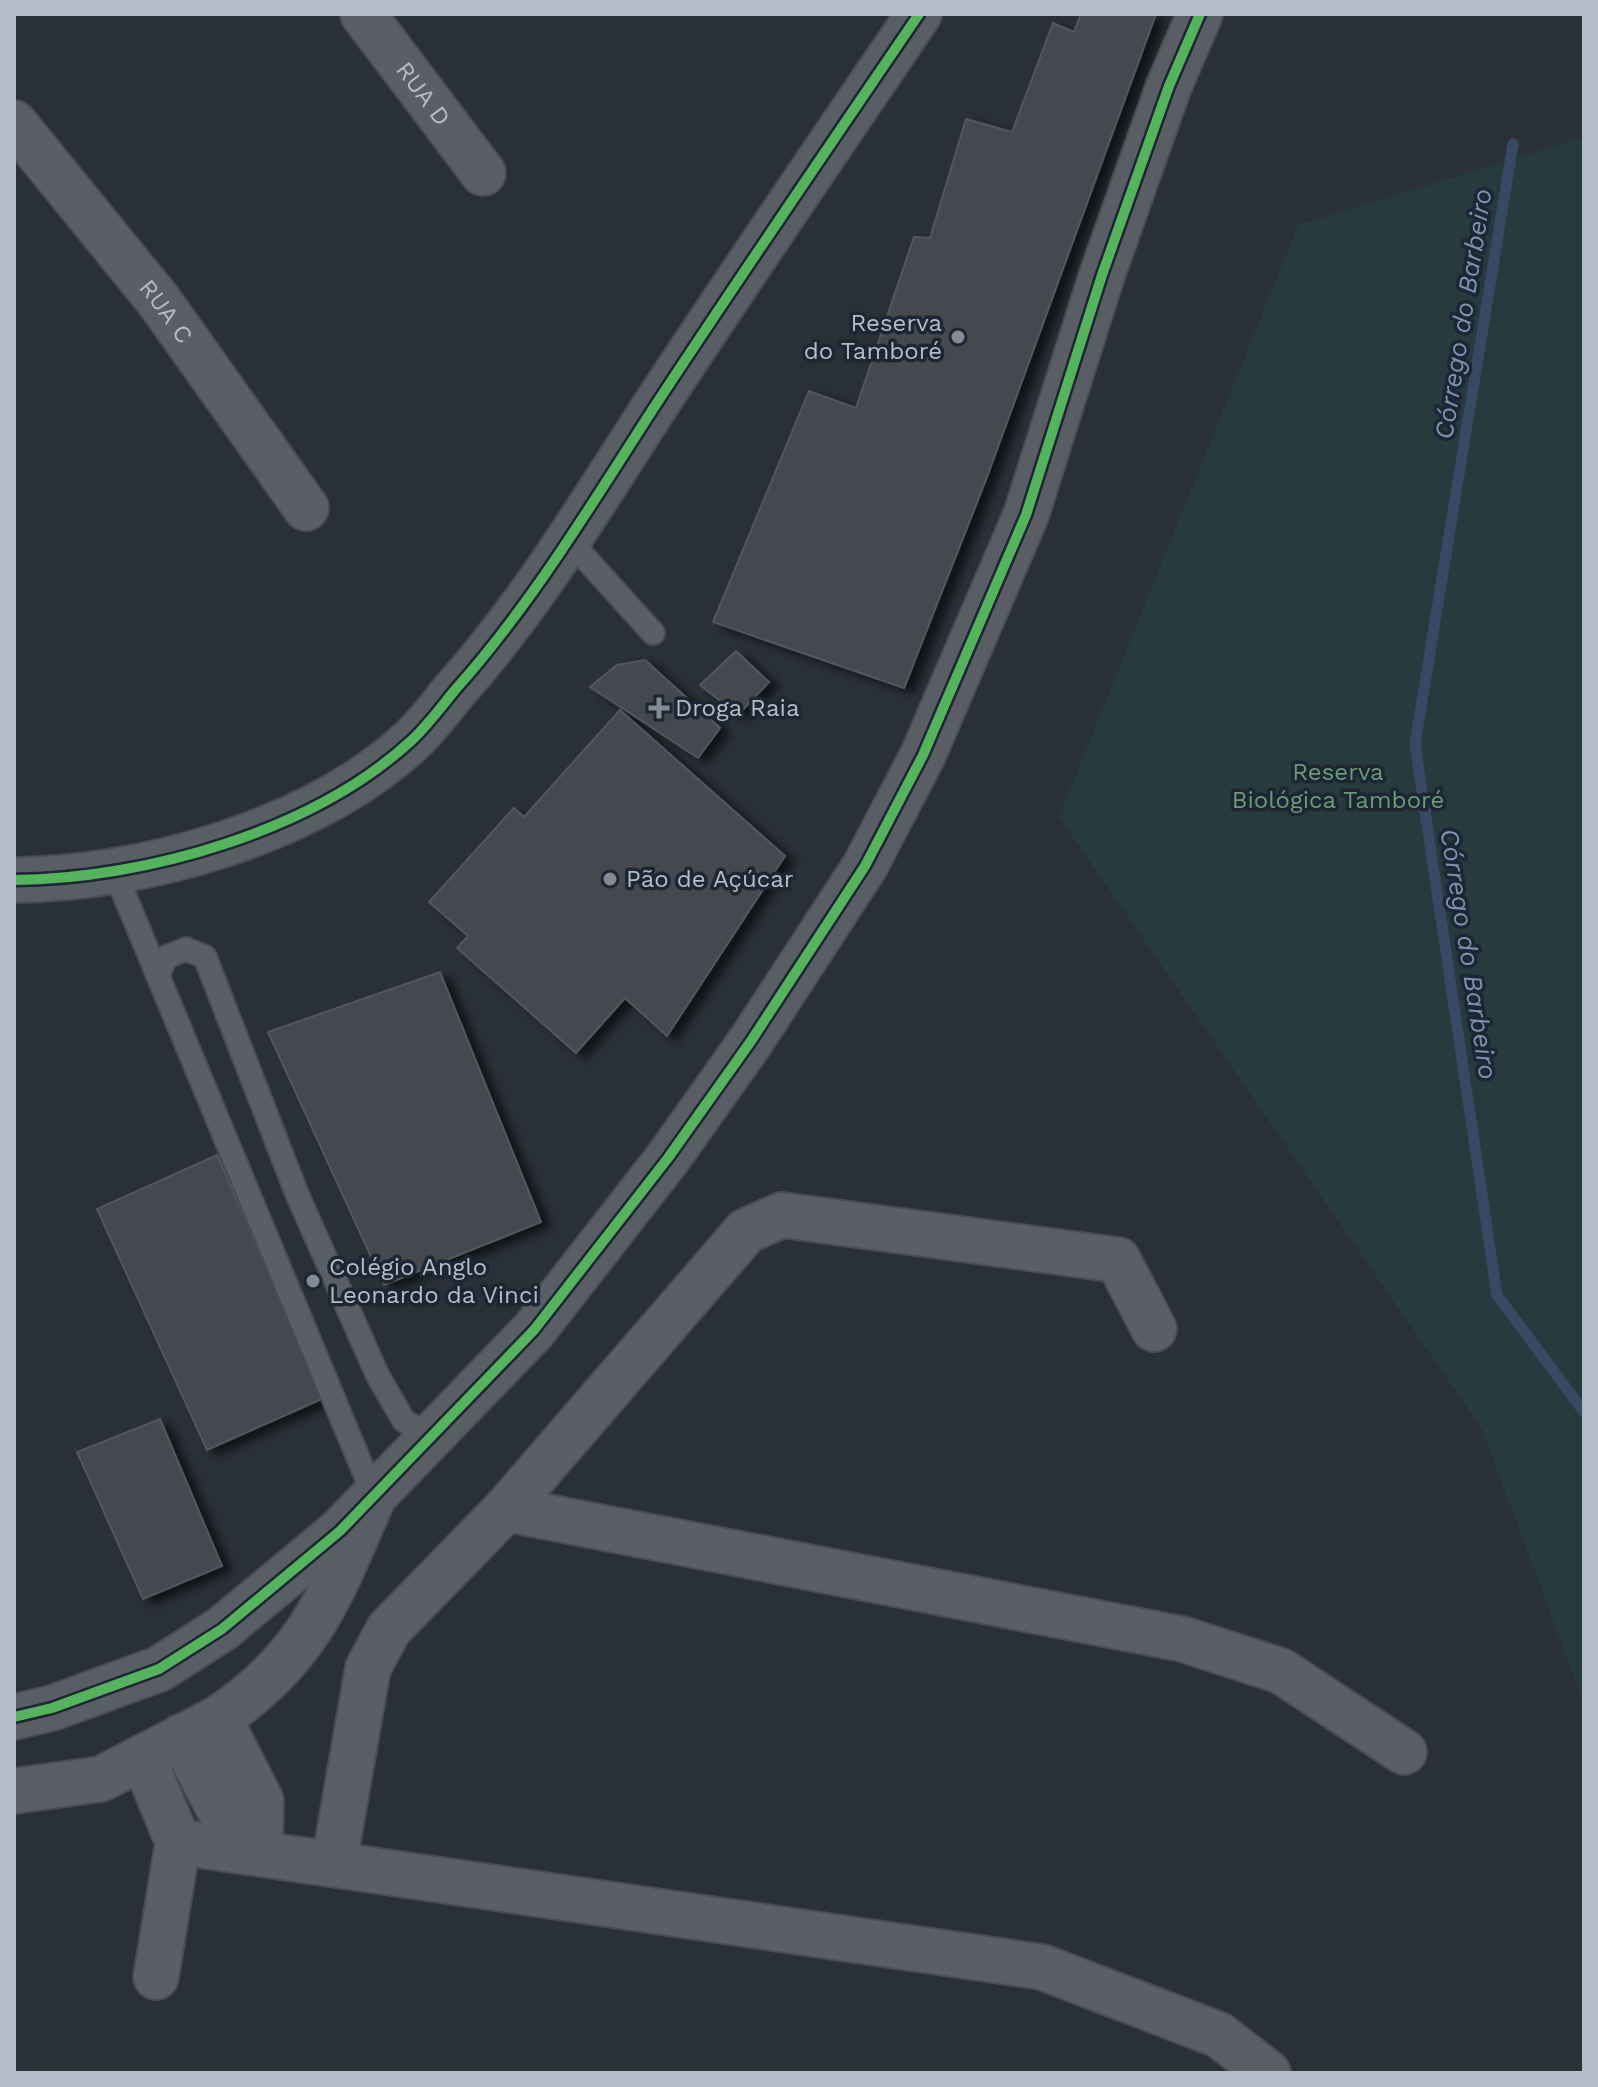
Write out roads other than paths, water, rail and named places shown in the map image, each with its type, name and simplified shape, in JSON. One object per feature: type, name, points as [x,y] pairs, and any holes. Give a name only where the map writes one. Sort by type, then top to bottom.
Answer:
[{"type":"main road","points":[[14,880],[69,880],[264,831],[347,788],[421,729],[488,653],[568,539],[727,296],[919,14]]},
{"type":"main road","points":[[14,1717],[52,1708],[159,1669],[222,1629],[284,1581],[374,1496],[534,1330],[640,1194],[751,1041],[865,866],[923,755],[1026,515],[1102,275],[1169,86],[1200,14]]},
{"type":"street","name":"RUA D","points":[[363,14],[483,173]]},
{"type":"street","name":"RUA C","points":[[14,123],[159,301],[306,508]]},
{"type":"street","points":[[334,1863],[368,1668],[389,1629],[506,1509],[746,1231],[782,1215],[1118,1260],[1154,1329]]},
{"type":"street","points":[[14,1791],[101,1779],[249,1698],[293,1656],[328,1600],[374,1496]]},
{"type":"street","points":[[506,1509],[1182,1639],[1281,1671],[1404,1752]]},
{"type":"street","points":[[156,1977],[218,1847],[261,1801],[177,1739]]},
{"type":"street","points":[[177,1739],[218,1847]]},
{"type":"street","points":[[218,1847],[1042,1967],[1219,2035],[1268,2073]]},
{"type":"lane","points":[[568,539],[653,633]]},
{"type":"lane","points":[[114,870],[374,1496]]},
{"type":"lane","points":[[158,975],[166,957],[186,949],[205,957],[297,1194],[378,1376],[404,1421],[418,1429],[438,1428]]},
{"type":"waterway","name":"Córrego do Barbeiro","points":[[1513,144],[1415,744],[1497,1295],[1584,1412]]},
{"type":"place","name":"Reserva do Tamboré","points":[[958,337]]},
{"type":"place","name":"Droga Raia","points":[[659,708]]},
{"type":"place","name":"Pão de Açúcar","points":[[610,879]]},
{"type":"place","name":"Colégio Anglo Leonardo da Vinci","points":[[313,1281]]},
{"type":"park label","name":"Reserva Biológica Tamboré","points":[[1338,786]]}]
